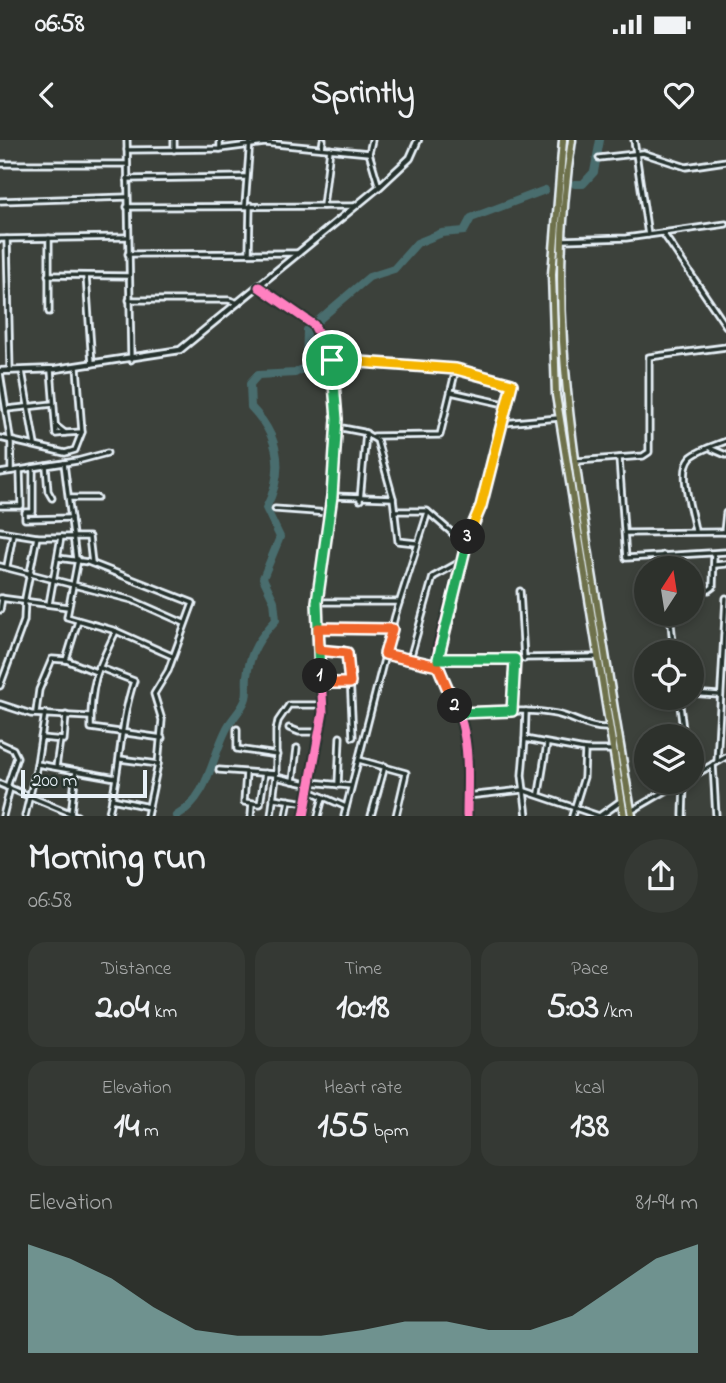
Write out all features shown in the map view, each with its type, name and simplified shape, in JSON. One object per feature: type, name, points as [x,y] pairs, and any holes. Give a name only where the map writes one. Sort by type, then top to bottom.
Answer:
[{"type":"main road","points":[[563,140],[552,274],[552,330],[559,418],[624,816]]},
{"type":"main road","points":[[572,140],[562,240],[563,366],[575,461],[631,813]]},
{"type":"street","points":[[127,140],[131,360]]},
{"type":"street","points":[[174,140],[174,150]]},
{"type":"street","points":[[220,140],[220,149]]},
{"type":"street","points":[[322,148],[323,140]]},
{"type":"street","points":[[372,140],[369,153],[379,187]]},
{"type":"street","points":[[11,471],[11,439],[0,372],[92,365],[180,350],[379,187],[410,158],[418,140]]},
{"type":"street","points":[[634,140],[648,235]]},
{"type":"street","points":[[127,150],[220,149],[250,142],[278,142],[369,153]]},
{"type":"street","points":[[249,251],[245,177],[250,142]]},
{"type":"street","points":[[323,206],[330,149]]},
{"type":"street","points":[[599,158],[636,153],[680,167],[726,161]]},
{"type":"street","points":[[0,164],[127,164]]},
{"type":"street","points":[[127,179],[245,177]]},
{"type":"street","points":[[0,201],[127,197]]},
{"type":"street","points":[[127,207],[189,209],[248,205],[357,206]]},
{"type":"street","points":[[562,240],[648,235],[726,224]]},
{"type":"street","points":[[663,233],[726,326]]},
{"type":"street","points":[[0,239],[127,237]]},
{"type":"street","points":[[49,238],[49,312]]},
{"type":"street","points":[[7,239],[10,371]]},
{"type":"street","points":[[127,254],[249,251],[301,253]]},
{"type":"street","points":[[48,275],[128,276]]},
{"type":"street","points":[[86,276],[92,365]]},
{"type":"street","points":[[0,277],[8,277]]},
{"type":"street","points":[[259,287],[313,324],[332,360],[337,427],[332,496],[317,602],[323,705],[304,816]]},
{"type":"street","points":[[129,300],[229,300],[239,303]]},
{"type":"street","points":[[575,461],[619,458],[649,452],[648,358],[726,347]]},
{"type":"street","points":[[332,360],[456,369],[511,383],[509,404],[481,506],[466,545],[446,616],[438,659],[438,666],[458,713],[467,753],[467,816]]},
{"type":"street","points":[[0,438],[65,453],[75,450],[82,432],[77,366]]},
{"type":"street","points":[[372,436],[440,435],[456,369]]},
{"type":"street","points":[[51,370],[56,434],[82,432]]},
{"type":"street","points":[[22,371],[35,445]]},
{"type":"street","points":[[451,392],[509,404]]},
{"type":"street","points":[[7,409],[54,404]]},
{"type":"street","points":[[503,423],[559,418]]},
{"type":"street","points":[[337,427],[366,433],[377,440],[393,498],[399,542],[417,543]]},
{"type":"street","points":[[360,499],[366,433]]},
{"type":"street","points":[[695,531],[693,511],[686,497],[689,462],[694,455],[726,441]]},
{"type":"street","points":[[710,448],[726,455]]},
{"type":"street","points":[[0,473],[107,453]]},
{"type":"street","points":[[619,458],[626,558],[726,552]]},
{"type":"street","points":[[64,463],[77,559],[66,617],[116,631],[172,656]]},
{"type":"street","points":[[46,466],[48,491],[52,498]]},
{"type":"street","points":[[33,468],[33,512],[25,512],[25,519],[71,517]]},
{"type":"street","points":[[0,506],[21,506],[20,470]]},
{"type":"street","points":[[332,496],[393,498]]},
{"type":"street","points":[[69,498],[97,498]]},
{"type":"street","points":[[275,509],[329,513]]},
{"type":"street","points":[[395,511],[428,512],[466,545]]},
{"type":"street","points":[[344,816],[399,602],[428,512]]},
{"type":"street","points":[[625,533],[725,532],[726,513]]},
{"type":"street","points":[[0,531],[37,537],[90,538],[92,563]]},
{"type":"street","points":[[7,567],[13,534]]},
{"type":"street","points":[[0,686],[22,628],[37,537]]},
{"type":"street","points":[[49,604],[61,537]]},
{"type":"street","points":[[704,589],[712,589],[714,554]]},
{"type":"street","points":[[58,558],[92,563],[192,602],[172,656],[154,694],[162,720],[162,738],[147,816]]},
{"type":"street","points":[[410,659],[433,577],[463,561]]},
{"type":"street","points":[[715,565],[726,564]]},
{"type":"street","points":[[0,566],[142,603],[185,624]]},
{"type":"street","points":[[520,591],[524,659]]},
{"type":"street","points":[[0,610],[1,598],[68,607]]},
{"type":"street","points":[[716,816],[715,763],[726,598]]},
{"type":"street","points":[[317,602],[399,602]]},
{"type":"street","points":[[65,660],[78,621]]},
{"type":"street","points":[[318,628],[392,629]]},
{"type":"street","points":[[116,631],[97,670],[90,692],[93,731],[162,738]]},
{"type":"street","points":[[319,650],[346,651],[353,737]]},
{"type":"street","points":[[385,654],[438,666]]},
{"type":"street","points":[[438,659],[597,657]]},
{"type":"street","points":[[36,712],[39,690],[52,659],[65,660],[134,680],[126,705],[120,759],[108,816]]},
{"type":"street","points":[[512,711],[515,659]]},
{"type":"street","points":[[321,683],[350,683]]},
{"type":"street","points":[[704,694],[719,695]]},
{"type":"street","points":[[0,704],[32,714],[36,712],[90,717]]},
{"type":"street","points":[[271,816],[276,776],[276,731],[286,707],[323,705]]},
{"type":"street","points":[[526,711],[522,790],[527,816]]},
{"type":"street","points":[[458,713],[526,711],[558,714],[593,728],[608,728]]},
{"type":"street","points":[[25,816],[45,713]]},
{"type":"street","points":[[41,738],[60,740],[65,737],[66,715]]},
{"type":"street","points":[[289,727],[299,732],[320,732]]},
{"type":"street","points":[[237,729],[237,749],[277,755]]},
{"type":"street","points":[[338,785],[340,737]]},
{"type":"street","points":[[56,767],[60,740]]},
{"type":"street","points":[[525,740],[585,750],[612,750]]},
{"type":"street","points":[[0,743],[16,752],[4,816]]},
{"type":"street","points":[[539,793],[548,743]]},
{"type":"street","points":[[293,781],[297,748]]},
{"type":"street","points":[[572,816],[584,777],[585,750]]},
{"type":"street","points":[[704,769],[726,757]]},
{"type":"street","points":[[120,759],[158,764]]},
{"type":"street","points":[[359,760],[406,773],[396,816]]},
{"type":"street","points":[[37,764],[116,778]]},
{"type":"street","points":[[371,816],[385,766]]},
{"type":"street","points":[[219,770],[265,773],[293,781],[352,786]]},
{"type":"street","points":[[71,814],[76,771]]},
{"type":"street","points":[[246,773],[244,800],[262,803],[265,773]]},
{"type":"street","points":[[0,784],[77,816]]},
{"type":"street","points":[[467,796],[522,790],[539,793],[574,809],[600,816],[621,801]]},
{"type":"street","points":[[309,791],[346,807]]},
{"type":"street","points":[[631,813],[663,794]]},
{"type":"street","points":[[683,794],[683,816]]},
{"type":"street","points":[[318,816],[323,797]]},
{"type":"street","points":[[273,798],[307,803]]},
{"type":"street","points":[[112,799],[149,807]]},
{"type":"street","points":[[286,816],[289,800]]},
{"type":"street","points":[[251,816],[252,803]]},
{"type":"waterway","points":[[575,184],[583,184],[594,172],[600,140]]},
{"type":"waterway","points":[[176,816],[187,808],[202,789],[226,730],[247,695],[248,667],[253,652],[276,620],[274,601],[263,578],[280,537],[266,508],[276,481],[276,455],[268,430],[251,407],[250,384],[258,375],[295,373],[306,367],[307,330],[369,277],[394,269],[417,243],[442,233],[464,231],[471,218],[545,190]]},
{"type":"cycle path","points":[[259,287],[314,325],[332,361],[334,381],[337,419],[335,463],[317,602],[323,712],[304,816]]},
{"type":"cycle path","points":[[332,361],[456,369],[512,384],[482,501],[468,538],[438,647],[440,668],[465,735],[467,816]]},
{"type":"route","points":[[332,360],[337,419],[332,496],[317,602],[318,628],[321,683],[350,683],[349,656],[343,650],[319,650],[318,628],[392,629],[385,654],[438,666],[458,713],[512,711],[515,659],[438,659],[447,610],[468,538],[481,506],[512,384],[456,369],[332,360]]}]
